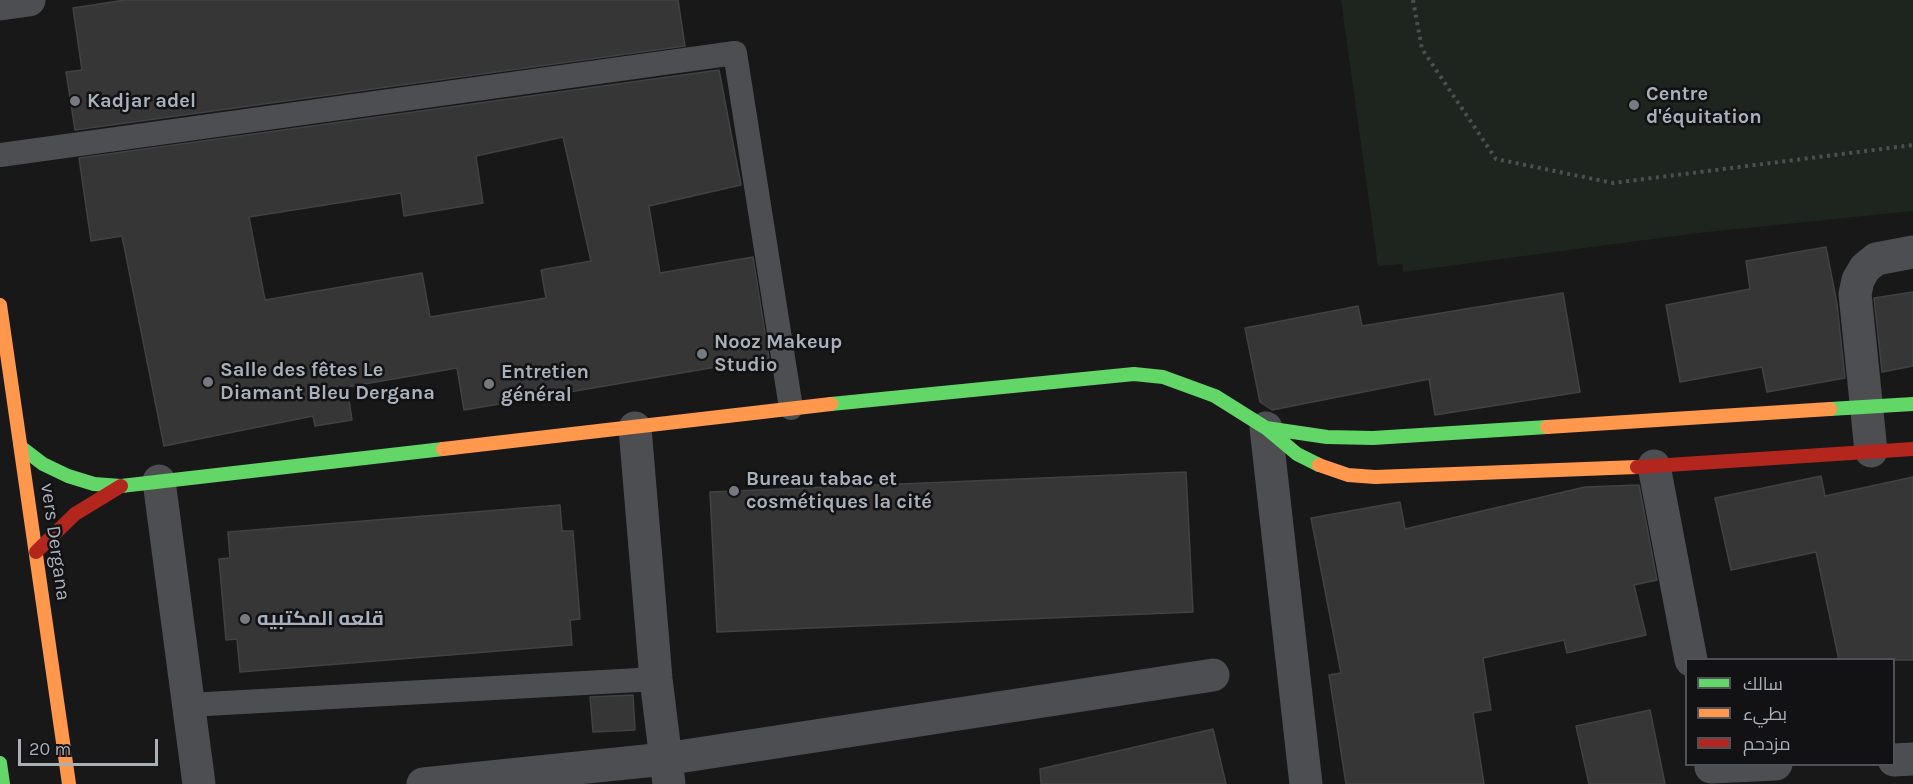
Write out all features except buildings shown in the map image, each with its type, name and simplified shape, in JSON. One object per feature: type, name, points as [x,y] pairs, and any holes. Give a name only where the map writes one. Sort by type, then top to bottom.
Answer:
[{"type":"street","points":[[0,4],[29,0]]},
{"type":"street","points":[[1871,451],[1855,294],[1858,280],[1865,268],[1876,259],[1913,252]]},
{"type":"street","name":"vers Dergana","points":[[0,305],[69,784]]},
{"type":"street","points":[[22,448],[43,464],[68,476],[94,484],[121,486],[635,429],[790,408],[1134,374],[1163,377],[1215,396],[1266,428],[1297,454],[1322,467],[1348,475],[1375,477],[1654,466],[1913,449]]},
{"type":"street","points":[[1266,428],[1327,437],[1373,438],[1913,404]]},
{"type":"street","points":[[1266,428],[1306,784]]},
{"type":"street","points":[[635,429],[656,679],[667,771]]},
{"type":"street","points":[[1654,466],[1691,658]]},
{"type":"street","points":[[159,481],[199,784]]},
{"type":"street","points":[[36,552],[75,514],[121,486]]},
{"type":"street","points":[[423,784],[667,771],[1213,675]]},
{"type":"street","points":[[1895,760],[1913,759]]},
{"type":"street","points":[[0,763],[3,784]]},
{"type":"street","points":[[1712,772],[1767,766]]},
{"type":"lane","points":[[0,155],[735,52],[790,408]]},
{"type":"lane","points":[[189,705],[656,679]]},
{"type":"path","points":[[1413,0],[1422,49],[1496,159],[1613,183],[1913,145]]},
{"type":"shaded area","name":"Centre d'équitation","points":[[1341,0],[1913,0],[1913,211],[1698,233],[1403,272],[1402,264],[1378,266]]},
{"type":"traffic: fast","points":[[831,404],[1134,374],[1163,377],[1215,396],[1266,428],[1297,454],[1319,465]]},
{"type":"traffic: fast","points":[[1830,409],[1913,404]]},
{"type":"traffic: fast","points":[[1266,428],[1327,437],[1373,438],[1547,427]]},
{"type":"traffic: fast","points":[[22,448],[43,464],[68,476],[94,484],[121,486],[443,449]]},
{"type":"traffic: fast","points":[[0,763],[3,784]]},
{"type":"traffic: slow","points":[[0,305],[69,784]]},
{"type":"traffic: slow","points":[[443,449],[831,404]]},
{"type":"traffic: slow","points":[[1547,427],[1830,409]]},
{"type":"traffic: slow","points":[[1319,465],[1348,475],[1375,477],[1637,467]]},
{"type":"traffic: jam","points":[[1637,467],[1913,449]]},
{"type":"traffic: jam","points":[[36,552],[75,514],[121,486]]},
{"type":"place","name":"Kadjar adel","points":[[75,101]]},
{"type":"place","name":"Centre d'équitation","points":[[1634,105]]},
{"type":"place","name":"Nooz Makeup Studio","points":[[702,354]]},
{"type":"place","name":"Salle des fêtes Le Diamant Bleu Dergana","points":[[208,382]]},
{"type":"place","name":"Entretien général","points":[[489,384]]},
{"type":"place","name":"Bureau tabac et cosmétiques la cité","points":[[734,491]]},
{"type":"place","name":"قلعه المكتبيه","points":[[245,619]]}]
